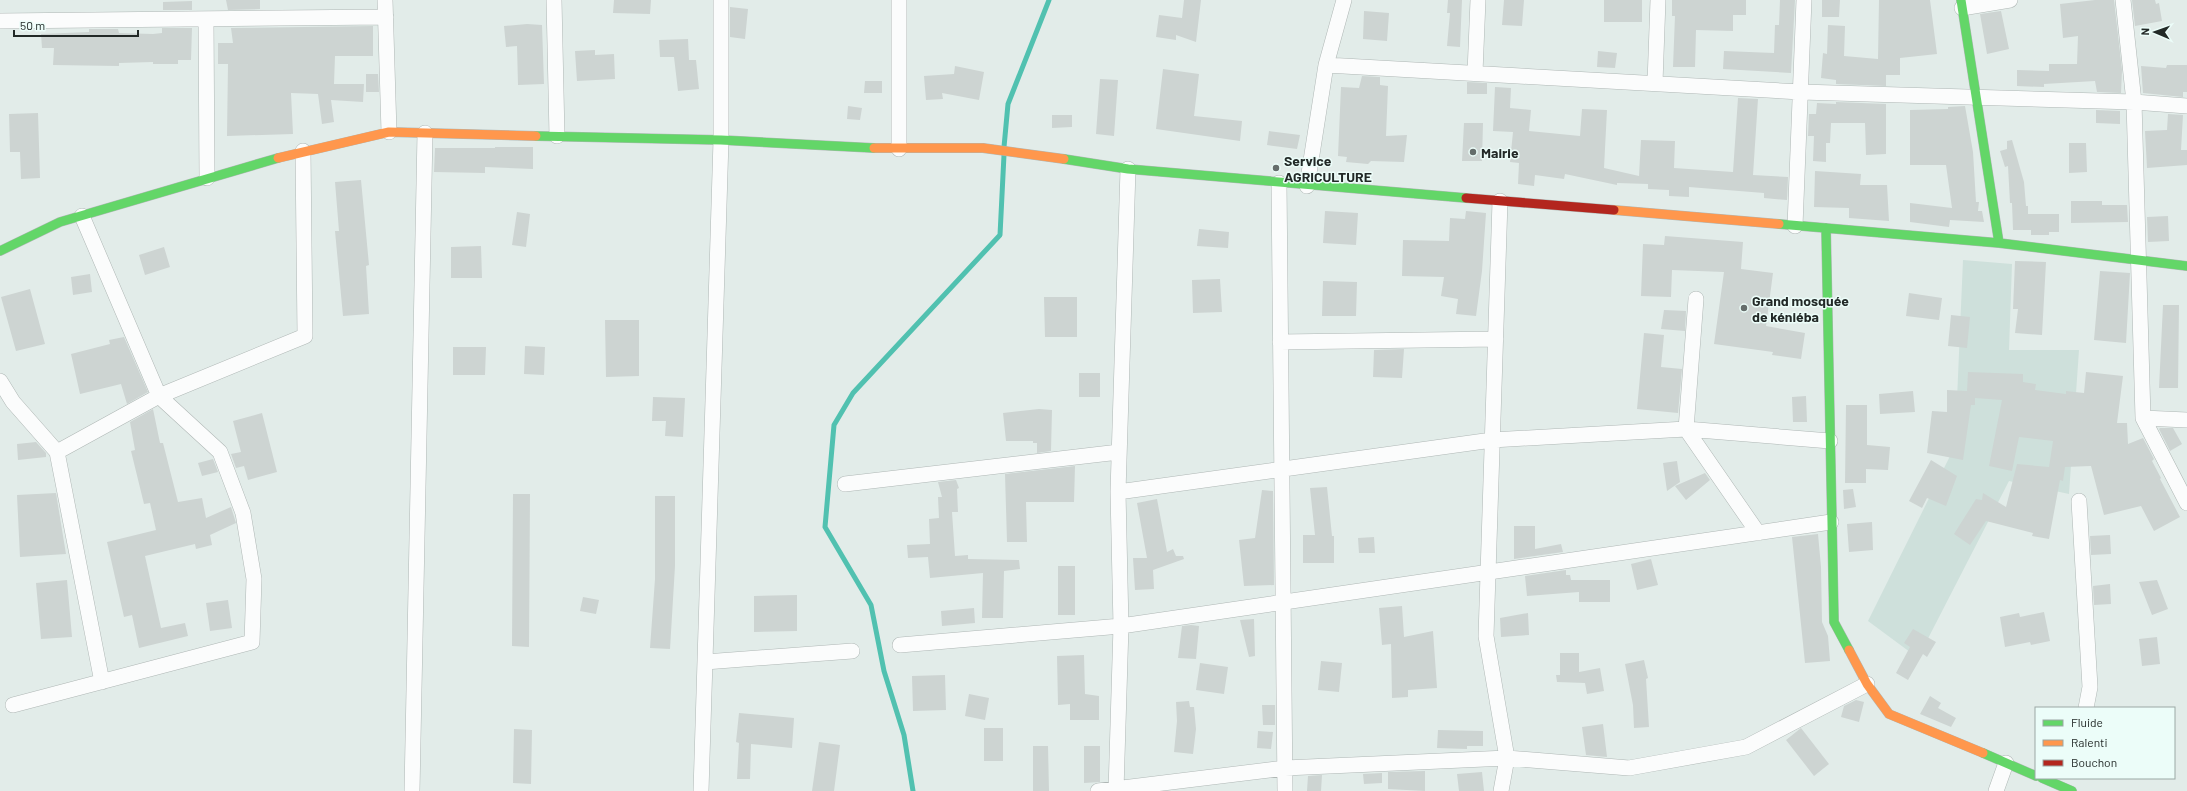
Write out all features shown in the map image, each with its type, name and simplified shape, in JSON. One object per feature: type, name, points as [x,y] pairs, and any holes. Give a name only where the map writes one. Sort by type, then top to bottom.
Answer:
[{"type":"street","points":[[385,0],[389,132]]},
{"type":"street","points":[[554,0],[557,136]]},
{"type":"street","points":[[701,791],[721,140],[721,0]]},
{"type":"street","points":[[899,0],[899,149]]},
{"type":"street","points":[[1307,186],[1326,65],[1344,0]]},
{"type":"street","points":[[1475,73],[1478,0]]},
{"type":"street","points":[[1655,83],[1658,0]]},
{"type":"street","points":[[1795,226],[1804,0]]},
{"type":"street","points":[[1999,243],[1962,4],[2010,0]]},
{"type":"street","points":[[2123,0],[2134,102],[2143,418],[2187,503]]},
{"type":"street","points":[[0,21],[386,17]]},
{"type":"street","points":[[206,19],[207,178]]},
{"type":"street","points":[[1326,65],[1801,92],[2134,102],[2187,106]]},
{"type":"street","points":[[0,251],[60,222],[303,151],[389,132],[721,140],[899,149],[983,148],[1128,169],[1307,186],[1999,243],[2187,266]]},
{"type":"street","points":[[412,791],[425,133]]},
{"type":"street","points":[[57,452],[160,396],[305,336],[303,151]]},
{"type":"street","points":[[1116,790],[1121,626],[1118,492],[1128,169]]},
{"type":"street","points":[[1279,183],[1285,791]]},
{"type":"street","points":[[1500,201],[1486,636],[1508,758],[1501,791]]},
{"type":"street","points":[[14,705],[252,642],[254,579],[243,512],[220,452],[160,396],[82,216]]},
{"type":"street","points":[[1826,228],[1834,622],[1867,684],[1889,714],[2035,776]]},
{"type":"street","points":[[1696,299],[1686,429],[1758,533]]},
{"type":"street","points":[[1280,342],[1496,340]]},
{"type":"street","points":[[0,381],[12,402],[57,452],[102,682]]},
{"type":"street","points":[[2143,418],[2187,420]]},
{"type":"street","points":[[1118,492],[1492,440],[1686,429],[1830,441]]},
{"type":"street","points":[[845,484],[1119,452]]},
{"type":"street","points":[[2079,501],[2090,687],[2086,707]]},
{"type":"street","points":[[900,645],[1121,626],[1831,522]]},
{"type":"street","points":[[705,662],[852,652]]},
{"type":"street","points":[[1098,791],[1116,790],[1285,768],[1508,758],[1629,768],[1746,747],[1867,684]]},
{"type":"street","points":[[1996,791],[2006,763]]},
{"type":"street","points":[[2046,779],[2071,786]]},
{"type":"shaded area","points":[[1963,260],[2012,264],[2009,350],[2079,350],[2069,494],[2009,481],[1918,658],[1868,621],[1955,446]]},
{"type":"building","points":[[226,0],[260,0],[260,9],[228,10]]},
{"type":"building","points":[[614,0],[651,0],[650,14],[613,13]]},
{"type":"building","points":[[1184,0],[1201,0],[1196,42],[1176,35],[1176,40],[1156,37],[1159,15],[1182,18]]},
{"type":"building","points":[[1448,0],[1462,0],[1460,47],[1447,46],[1450,13],[1447,13]]},
{"type":"building","points":[[1504,0],[1524,0],[1522,26],[1502,25]]},
{"type":"building","points":[[1604,0],[1642,0],[1642,22],[1604,22]]},
{"type":"building","points":[[1672,0],[1746,0],[1746,15],[1733,15],[1733,31],[1696,30],[1695,67],[1673,67],[1675,16],[1672,16]]},
{"type":"building","points":[[1780,0],[1795,0],[1791,73],[1723,69],[1724,51],[1774,53],[1775,25],[1779,25]]},
{"type":"building","points":[[1822,0],[1840,0],[1839,17],[1822,17]]},
{"type":"building","points":[[1879,0],[1930,0],[1937,54],[1900,58],[1900,75],[1886,75],[1886,86],[1836,84],[1836,80],[1821,78],[1823,53],[1827,54],[1828,25],[1845,26],[1844,56],[1878,59]]},
{"type":"building","points":[[2095,0],[2114,0],[2122,70],[2121,93],[2097,92],[2095,81],[2044,84],[2044,87],[2017,86],[2017,70],[2049,71],[2049,64],[2077,64],[2078,36],[2063,38],[2060,4]]},
{"type":"building","points":[[2132,0],[2155,0],[2156,4],[2159,3],[2162,21],[2135,26]]},
{"type":"building","points":[[192,1],[192,10],[163,10],[163,2]]},
{"type":"building","points":[[730,7],[748,9],[745,39],[730,37]]},
{"type":"building","points":[[1364,11],[1389,13],[1387,41],[1363,39]]},
{"type":"building","points":[[2001,11],[2009,49],[1987,54],[1980,14]]},
{"type":"building","points":[[527,24],[542,25],[544,84],[518,85],[517,46],[506,47],[504,26]]},
{"type":"building","points":[[373,26],[373,56],[335,56],[334,84],[364,84],[363,102],[331,100],[334,122],[322,124],[318,94],[291,93],[293,134],[227,136],[228,64],[218,64],[218,43],[233,43],[231,28]]},
{"type":"building","points":[[162,28],[192,28],[191,60],[178,60],[178,64],[153,64],[153,62],[119,63],[119,66],[53,65],[54,48],[42,48],[41,34],[89,32],[89,29],[118,29],[119,33],[153,34],[162,33]]},
{"type":"building","points":[[688,39],[689,60],[696,60],[699,89],[678,91],[674,57],[660,57],[659,40]]},
{"type":"building","points":[[595,50],[595,55],[614,54],[615,79],[577,81],[575,51]]},
{"type":"building","points":[[1598,51],[1617,53],[1615,68],[1597,67]]},
{"type":"building","points":[[2167,65],[2187,65],[2187,92],[2183,92],[2183,97],[2143,93],[2141,66],[2166,68]]},
{"type":"building","points":[[955,66],[984,72],[979,100],[942,93],[943,99],[926,100],[924,76],[954,74]]},
{"type":"building","points":[[1163,69],[1199,74],[1194,116],[1242,121],[1240,141],[1156,129]]},
{"type":"building","points":[[366,74],[378,74],[379,92],[366,92]]},
{"type":"building","points":[[1362,76],[1380,77],[1380,85],[1388,86],[1386,136],[1407,135],[1404,162],[1371,161],[1368,164],[1346,162],[1347,157],[1338,156],[1341,87],[1359,88]]},
{"type":"building","points":[[1100,79],[1118,80],[1114,136],[1096,134]]},
{"type":"building","points":[[865,81],[882,81],[882,93],[864,93]]},
{"type":"building","points":[[1467,82],[1487,83],[1487,94],[1467,94]]},
{"type":"building","points":[[1495,87],[1511,88],[1510,108],[1531,110],[1529,131],[1580,136],[1582,109],[1607,110],[1604,168],[1639,176],[1641,140],[1675,141],[1674,168],[1733,172],[1738,98],[1758,99],[1753,175],[1788,177],[1787,200],[1764,198],[1764,193],[1689,187],[1689,197],[1669,196],[1669,190],[1648,189],[1648,184],[1617,183],[1617,185],[1565,174],[1564,179],[1535,175],[1534,186],[1518,184],[1519,163],[1510,162],[1513,132],[1493,131]]},
{"type":"building","points":[[1836,102],[1886,104],[1886,154],[1866,155],[1865,123],[1831,123],[1830,143],[1826,143],[1826,162],[1813,161],[1814,136],[1808,136],[1809,114],[1816,114],[1817,103],[1836,104]]},
{"type":"building","points":[[848,106],[862,108],[860,120],[847,119]]},
{"type":"building","points":[[1965,106],[1973,152],[1976,202],[1979,202],[1978,211],[1982,211],[1984,222],[1950,220],[1949,227],[1910,222],[1910,203],[1952,208],[1946,165],[1910,165],[1910,110],[1948,109],[1948,107]]},
{"type":"building","points":[[2096,110],[2120,111],[2120,124],[2096,123]]},
{"type":"building","points":[[38,113],[40,178],[21,179],[20,152],[10,152],[9,114]]},
{"type":"building","points":[[2168,114],[2183,115],[2181,150],[2187,150],[2187,165],[2147,168],[2145,131],[2167,130]]},
{"type":"building","points":[[1052,115],[1072,115],[1072,127],[1052,128]]},
{"type":"building","points":[[1464,123],[1483,123],[1482,161],[1462,161]]},
{"type":"building","points":[[1269,131],[1300,135],[1297,149],[1267,145]]},
{"type":"building","points":[[2012,140],[2024,182],[2028,214],[2059,214],[2059,232],[2049,232],[2049,235],[2031,235],[2031,230],[2013,230],[2008,166],[2005,167],[2000,151],[2007,149],[2007,141]]},
{"type":"building","points":[[2069,143],[2086,143],[2087,172],[2069,173]]},
{"type":"building","points":[[533,147],[533,169],[485,167],[485,173],[434,172],[435,148]]},
{"type":"building","points":[[1815,171],[1861,174],[1860,185],[1887,185],[1889,221],[1849,218],[1849,208],[1814,207]]},
{"type":"building","points":[[361,180],[369,265],[366,266],[369,314],[343,316],[335,231],[339,231],[335,182]]},
{"type":"building","points":[[2071,201],[2102,201],[2102,205],[2127,205],[2128,222],[2071,223]]},
{"type":"building","points":[[1325,211],[1358,213],[1356,245],[1323,243]]},
{"type":"building","points":[[1466,211],[1486,213],[1482,271],[1476,316],[1456,314],[1458,299],[1441,296],[1444,277],[1402,276],[1403,240],[1449,241],[1450,218],[1465,219]]},
{"type":"building","points":[[517,212],[530,214],[526,247],[512,245]]},
{"type":"building","points":[[2168,216],[2169,241],[2148,242],[2147,217]]},
{"type":"building","points":[[1199,229],[1229,232],[1228,248],[1197,246]]},
{"type":"building","points":[[1665,236],[1743,242],[1741,269],[1773,273],[1766,326],[1805,333],[1801,359],[1772,355],[1773,352],[1714,344],[1724,272],[1672,270],[1671,297],[1641,296],[1643,244],[1664,245]]},
{"type":"building","points":[[481,246],[482,278],[451,278],[451,247]]},
{"type":"building","points":[[164,247],[170,267],[145,275],[139,255]]},
{"type":"building","points":[[2015,261],[2046,262],[2042,335],[2015,333],[2018,309],[2013,309]]},
{"type":"building","points":[[2100,271],[2130,273],[2126,343],[2094,340]]},
{"type":"building","points":[[90,274],[92,292],[73,295],[71,277]]},
{"type":"building","points":[[1220,279],[1222,312],[1193,313],[1192,280]]},
{"type":"building","points":[[1323,281],[1357,282],[1356,316],[1322,316]]},
{"type":"building","points":[[30,289],[45,344],[16,351],[1,297]]},
{"type":"building","points":[[1909,293],[1942,298],[1939,320],[1906,316]]},
{"type":"building","points":[[1044,297],[1077,297],[1077,337],[1045,337]]},
{"type":"building","points":[[2163,305],[2179,305],[2178,388],[2159,388]]},
{"type":"building","points":[[1664,310],[1686,311],[1685,331],[1661,329]]},
{"type":"building","points":[[1951,315],[1970,317],[1967,348],[1948,346]]},
{"type":"building","points":[[605,320],[639,320],[639,376],[606,377]]},
{"type":"building","points":[[1644,333],[1664,335],[1661,367],[1682,369],[1678,413],[1637,409]]},
{"type":"building","points":[[124,337],[148,392],[127,404],[121,384],[80,394],[71,354],[110,344],[109,340]]},
{"type":"building","points":[[525,346],[545,347],[544,375],[524,374]]},
{"type":"building","points":[[453,347],[486,347],[485,375],[453,375]]},
{"type":"building","points":[[1404,349],[1402,378],[1373,377],[1374,350]]},
{"type":"building","points":[[1968,372],[2023,374],[2023,382],[2036,384],[2035,390],[2066,394],[2066,391],[2084,393],[2086,372],[2123,376],[2117,423],[2127,423],[2128,444],[2143,438],[2154,459],[2152,461],[2161,478],[2160,479],[2180,517],[2154,531],[2141,506],[2104,515],[2091,466],[2065,467],[2063,481],[2060,480],[2049,539],[2032,536],[2033,533],[1986,521],[1970,545],[1954,534],[1976,499],[1982,500],[1983,493],[2006,507],[2017,464],[2049,467],[2053,441],[2019,437],[2012,471],[1989,466],[2002,400],[1975,398],[1975,405],[1971,405],[1963,460],[1927,453],[1932,411],[1947,412],[1947,390],[1967,391]]},
{"type":"building","points":[[1079,373],[1100,373],[1100,397],[1079,397]]},
{"type":"building","points":[[1913,391],[1915,412],[1880,414],[1879,394]]},
{"type":"building","points":[[1806,396],[1807,422],[1793,422],[1792,397]]},
{"type":"building","points":[[653,397],[685,398],[683,437],[665,436],[666,421],[652,421]]},
{"type":"building","points":[[1846,405],[1867,405],[1867,445],[1890,447],[1888,470],[1866,469],[1866,483],[1845,483]]},
{"type":"building","points":[[153,409],[160,443],[163,443],[178,502],[202,498],[206,518],[231,507],[236,523],[210,535],[212,545],[196,549],[195,544],[145,556],[161,628],[185,623],[188,636],[139,648],[132,615],[124,617],[107,542],[156,530],[150,503],[144,504],[131,451],[135,450],[130,422]]},
{"type":"building","points":[[1039,409],[1052,410],[1051,451],[1037,453],[1037,443],[1033,443],[1033,441],[1006,441],[1003,413]]},
{"type":"building","points":[[262,413],[277,472],[248,480],[244,466],[236,468],[231,454],[241,452],[233,421]]},
{"type":"building","points":[[2173,428],[2182,444],[2170,451],[2159,429]]},
{"type":"building","points":[[36,442],[46,453],[46,457],[18,460],[17,444]]},
{"type":"building","points":[[213,459],[218,472],[202,476],[198,463]]},
{"type":"building","points":[[1931,460],[1957,476],[1946,506],[1927,498],[1922,508],[1909,501]]},
{"type":"building","points":[[1677,461],[1680,482],[1667,491],[1663,463]]},
{"type":"building","points":[[1075,466],[1074,502],[1026,502],[1027,542],[1007,542],[1005,474]]},
{"type":"building","points":[[1705,473],[1710,480],[1686,500],[1675,486]]},
{"type":"building","points":[[956,480],[959,488],[957,489],[958,512],[952,512],[955,556],[968,555],[968,559],[1019,560],[1020,569],[1004,571],[1003,618],[982,618],[983,573],[930,578],[928,557],[908,558],[907,545],[930,544],[929,519],[939,518],[938,497],[942,497],[938,482]]},
{"type":"building","points":[[1327,487],[1332,536],[1334,536],[1334,563],[1303,563],[1303,535],[1315,535],[1310,488]]},
{"type":"building","points":[[1853,489],[1856,507],[1844,509],[1843,490]]},
{"type":"building","points":[[1262,490],[1273,491],[1274,585],[1244,586],[1239,540],[1255,538]]},
{"type":"building","points":[[56,493],[66,554],[20,557],[17,495]]},
{"type":"building","points":[[513,494],[530,494],[529,647],[512,646]]},
{"type":"building","points":[[655,496],[675,496],[675,566],[670,649],[650,648],[655,579]]},
{"type":"building","points":[[1157,499],[1167,552],[1173,549],[1176,556],[1183,556],[1184,559],[1153,570],[1154,589],[1135,590],[1133,558],[1147,558],[1137,503]]},
{"type":"building","points":[[1872,522],[1873,550],[1849,552],[1847,524]]},
{"type":"building","points":[[1514,526],[1535,526],[1535,549],[1561,544],[1563,552],[1514,559]]},
{"type":"building","points":[[1818,534],[1821,567],[1822,622],[1828,636],[1830,661],[1805,663],[1792,537]]},
{"type":"building","points":[[2110,535],[2111,554],[2091,555],[2090,536]]},
{"type":"building","points":[[1374,537],[1375,553],[1359,553],[1358,538]]},
{"type":"building","points":[[1651,559],[1658,585],[1637,590],[1631,564]]},
{"type":"building","points":[[1058,566],[1075,566],[1075,615],[1058,615]]},
{"type":"building","points":[[1566,570],[1566,575],[1570,575],[1571,580],[1610,580],[1610,602],[1579,602],[1579,592],[1527,596],[1525,576]]},
{"type":"building","points":[[67,580],[72,637],[41,639],[36,583]]},
{"type":"building","points":[[2157,580],[2168,609],[2152,615],[2139,582]]},
{"type":"building","points":[[2110,584],[2111,604],[2094,605],[2093,586]]},
{"type":"building","points":[[797,595],[797,631],[754,632],[754,596]]},
{"type":"building","points":[[583,597],[599,600],[596,614],[580,611]]},
{"type":"building","points":[[228,600],[232,628],[210,631],[206,603]]},
{"type":"building","points":[[1402,606],[1404,637],[1433,631],[1437,688],[1408,690],[1408,697],[1392,698],[1391,644],[1382,645],[1379,608]]},
{"type":"building","points":[[974,608],[975,623],[942,626],[941,611]]},
{"type":"building","points":[[2044,612],[2050,641],[2031,645],[2030,642],[2005,647],[2000,617],[2019,613],[2020,617]]},
{"type":"building","points":[[1528,613],[1529,635],[1501,637],[1500,618]]},
{"type":"building","points":[[1254,619],[1255,656],[1249,657],[1240,620]]},
{"type":"building","points":[[1182,626],[1199,626],[1196,659],[1178,658]]},
{"type":"building","points":[[1913,629],[1936,642],[1927,657],[1923,654],[1908,680],[1896,673],[1910,647],[1904,643]]},
{"type":"building","points":[[2157,637],[2160,664],[2142,666],[2139,639]]},
{"type":"building","points":[[1560,653],[1579,653],[1579,672],[1600,668],[1604,691],[1587,694],[1585,683],[1557,682],[1556,675],[1560,675]]},
{"type":"building","points":[[1084,655],[1085,694],[1099,696],[1099,720],[1070,720],[1070,704],[1058,705],[1057,656]]},
{"type":"building","points":[[1644,660],[1648,678],[1646,679],[1649,727],[1634,728],[1633,705],[1625,664]]},
{"type":"building","points":[[1321,661],[1342,663],[1339,692],[1318,690]]},
{"type":"building","points":[[1200,663],[1228,667],[1224,694],[1196,690]]},
{"type":"building","points":[[945,675],[946,710],[913,711],[912,676]]},
{"type":"building","points":[[969,694],[989,698],[985,720],[965,716]]},
{"type":"building","points":[[1930,696],[1941,703],[1938,708],[1956,718],[1951,727],[1920,714]]},
{"type":"building","points":[[1856,700],[1864,702],[1859,722],[1841,717],[1844,706]]},
{"type":"building","points":[[1189,701],[1190,707],[1194,707],[1196,729],[1193,754],[1174,752],[1177,721],[1176,702]]},
{"type":"building","points":[[1262,705],[1275,705],[1275,725],[1263,725]]},
{"type":"building","points":[[739,713],[794,718],[792,748],[751,744],[750,779],[737,779],[739,743],[736,742]]},
{"type":"building","points":[[1603,724],[1607,757],[1586,755],[1582,727]]},
{"type":"building","points":[[984,728],[1003,728],[1003,761],[984,761]]},
{"type":"building","points":[[1801,728],[1829,764],[1814,776],[1786,740]]},
{"type":"building","points":[[514,729],[532,730],[531,784],[513,783]]},
{"type":"building","points":[[1438,730],[1483,731],[1483,746],[1467,746],[1467,749],[1437,748]]},
{"type":"building","points":[[1258,731],[1273,732],[1271,749],[1257,748]]},
{"type":"building","points":[[819,742],[840,745],[834,791],[812,791]]},
{"type":"building","points":[[1033,746],[1048,746],[1049,791],[1033,791]]},
{"type":"building","points":[[1084,746],[1100,746],[1100,782],[1084,783]]},
{"type":"building","points":[[1425,771],[1425,791],[1388,789],[1388,772]]},
{"type":"building","points":[[1482,772],[1484,791],[1459,791],[1457,774]]},
{"type":"building","points":[[1382,773],[1382,783],[1364,784],[1363,774]]},
{"type":"building","points":[[1322,775],[1321,791],[1307,791],[1308,776]]},
{"type":"waterway","points":[[1004,147],[1008,104],[1049,0]]},
{"type":"waterway","points":[[913,791],[904,735],[884,671],[871,605],[825,527],[834,425],[853,393],[1000,235],[1004,155]]},
{"type":"traffic: fast","points":[[1961,0],[1999,243]]},
{"type":"traffic: fast","points":[[536,136],[721,140],[874,148]]},
{"type":"traffic: fast","points":[[0,251],[60,222],[278,158]]},
{"type":"traffic: fast","points":[[1064,159],[1128,169],[1466,198]]},
{"type":"traffic: fast","points":[[1779,224],[1999,243],[2187,266]]},
{"type":"traffic: fast","points":[[1826,228],[1834,622],[1849,650]]},
{"type":"traffic: fast","points":[[1983,753],[2035,776]]},
{"type":"traffic: fast","points":[[2044,779],[2072,791]]},
{"type":"traffic: slow","points":[[278,158],[389,132],[536,136]]},
{"type":"traffic: slow","points":[[874,148],[983,148],[1064,159]]},
{"type":"traffic: slow","points":[[1614,210],[1779,224]]},
{"type":"traffic: slow","points":[[1849,650],[1867,684],[1889,714],[1983,753]]},
{"type":"traffic: jam","points":[[1466,198],[1614,210]]},
{"type":"place","name":"Mairie","points":[[1473,152]]},
{"type":"place","name":"Service AGRICULTURE","points":[[1276,168]]},
{"type":"place","name":"Grand mosquée de kéniéba","points":[[1744,308]]}]
